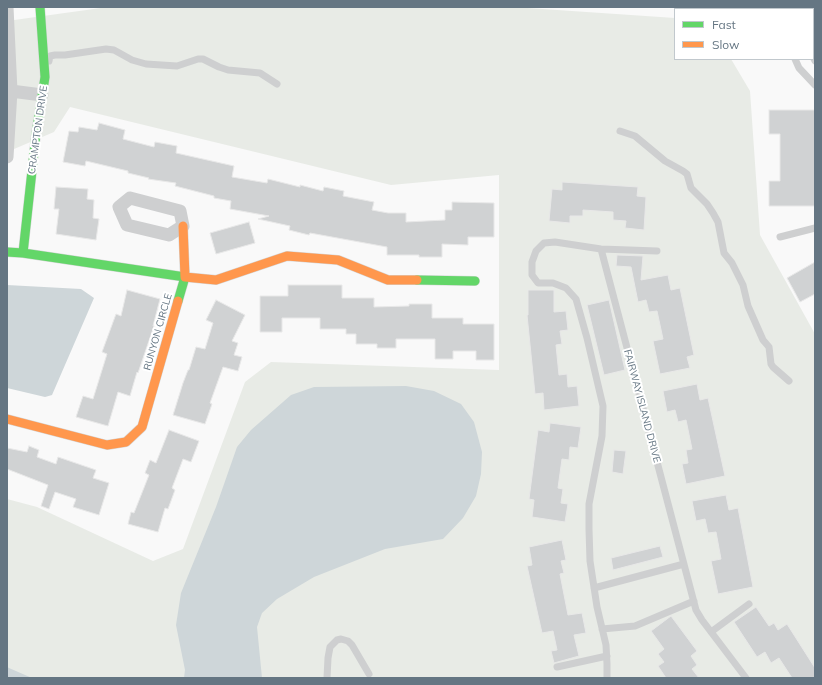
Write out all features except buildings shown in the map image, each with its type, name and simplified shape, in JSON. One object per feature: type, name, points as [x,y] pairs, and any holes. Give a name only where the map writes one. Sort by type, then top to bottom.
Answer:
[{"type":"street","points":[[7,7],[10,87],[7,157]]},
{"type":"street","name":"CRAMPTON DRIVE","points":[[23,253],[36,134],[47,89],[40,7]]},
{"type":"street","points":[[10,87],[47,89]]},
{"type":"street","name":"RUNYON CIRCLE","points":[[7,419],[107,445],[126,442],[142,427],[185,277],[183,226]]},
{"type":"street","points":[[7,252],[216,280],[287,256],[338,260],[388,280],[475,281]]},
{"type":"lane","points":[[47,89],[50,56],[106,49],[114,50],[132,60],[146,64],[177,66],[198,59],[203,59],[228,70],[260,73],[276,84]]},
{"type":"lane","points":[[795,60],[799,68],[815,85]]},
{"type":"lane","points":[[620,131],[635,136],[665,161],[683,171],[686,174],[691,188],[707,204],[718,222],[724,253],[736,270],[743,285],[748,306],[763,340],[769,347],[771,364],[789,381]]},
{"type":"lane","points":[[780,237],[815,228]]},
{"type":"lane","points":[[606,678],[606,645],[590,561],[589,504],[602,436],[603,406],[588,338],[576,299],[566,288],[553,283],[538,283],[532,275],[532,262],[536,251],[544,243],[555,242],[601,249],[657,251]]},
{"type":"lane","name":"FAIRWAY ISLAND DRIVE","points":[[601,249],[696,610],[746,678]]},
{"type":"lane","points":[[594,588],[684,564]]},
{"type":"lane","points":[[602,629],[635,626],[694,601]]},
{"type":"lane","points":[[711,632],[749,604]]},
{"type":"lane","points":[[327,678],[330,647],[337,640],[341,639],[348,641],[352,645],[369,674]]},
{"type":"lane","points":[[557,667],[606,656]]},
{"type":"shaded area","points":[[108,7],[513,7],[674,18],[674,60],[732,60],[750,91],[760,235],[815,334],[815,678],[7,678],[7,499],[37,507],[153,561],[183,549],[245,382],[271,362],[499,370],[499,175],[391,185],[70,107],[54,132],[7,152],[7,21]]},
{"type":"shaded area","points":[[7,285],[81,289],[94,298],[52,395],[45,397],[7,388]]},
{"type":"shaded area","points":[[406,386],[434,391],[461,404],[474,422],[482,452],[481,474],[476,496],[463,518],[443,539],[385,549],[314,577],[277,599],[262,613],[257,627],[262,678],[184,678],[185,670],[176,625],[181,593],[216,507],[237,447],[251,430],[291,395],[314,387]]},
{"type":"shaded area","points":[[7,667],[9,668],[32,678],[7,678]]},
{"type":"traffic: fast","points":[[23,253],[36,134],[45,77],[40,7]]},
{"type":"traffic: fast","points":[[7,252],[23,253],[185,277],[178,301]]},
{"type":"traffic: fast","points":[[417,280],[475,281]]},
{"type":"traffic: slow","points":[[183,226],[185,277],[216,280],[287,256],[338,260],[388,280],[417,280]]},
{"type":"traffic: slow","points":[[7,419],[107,445],[126,442],[142,427],[178,301]]}]
